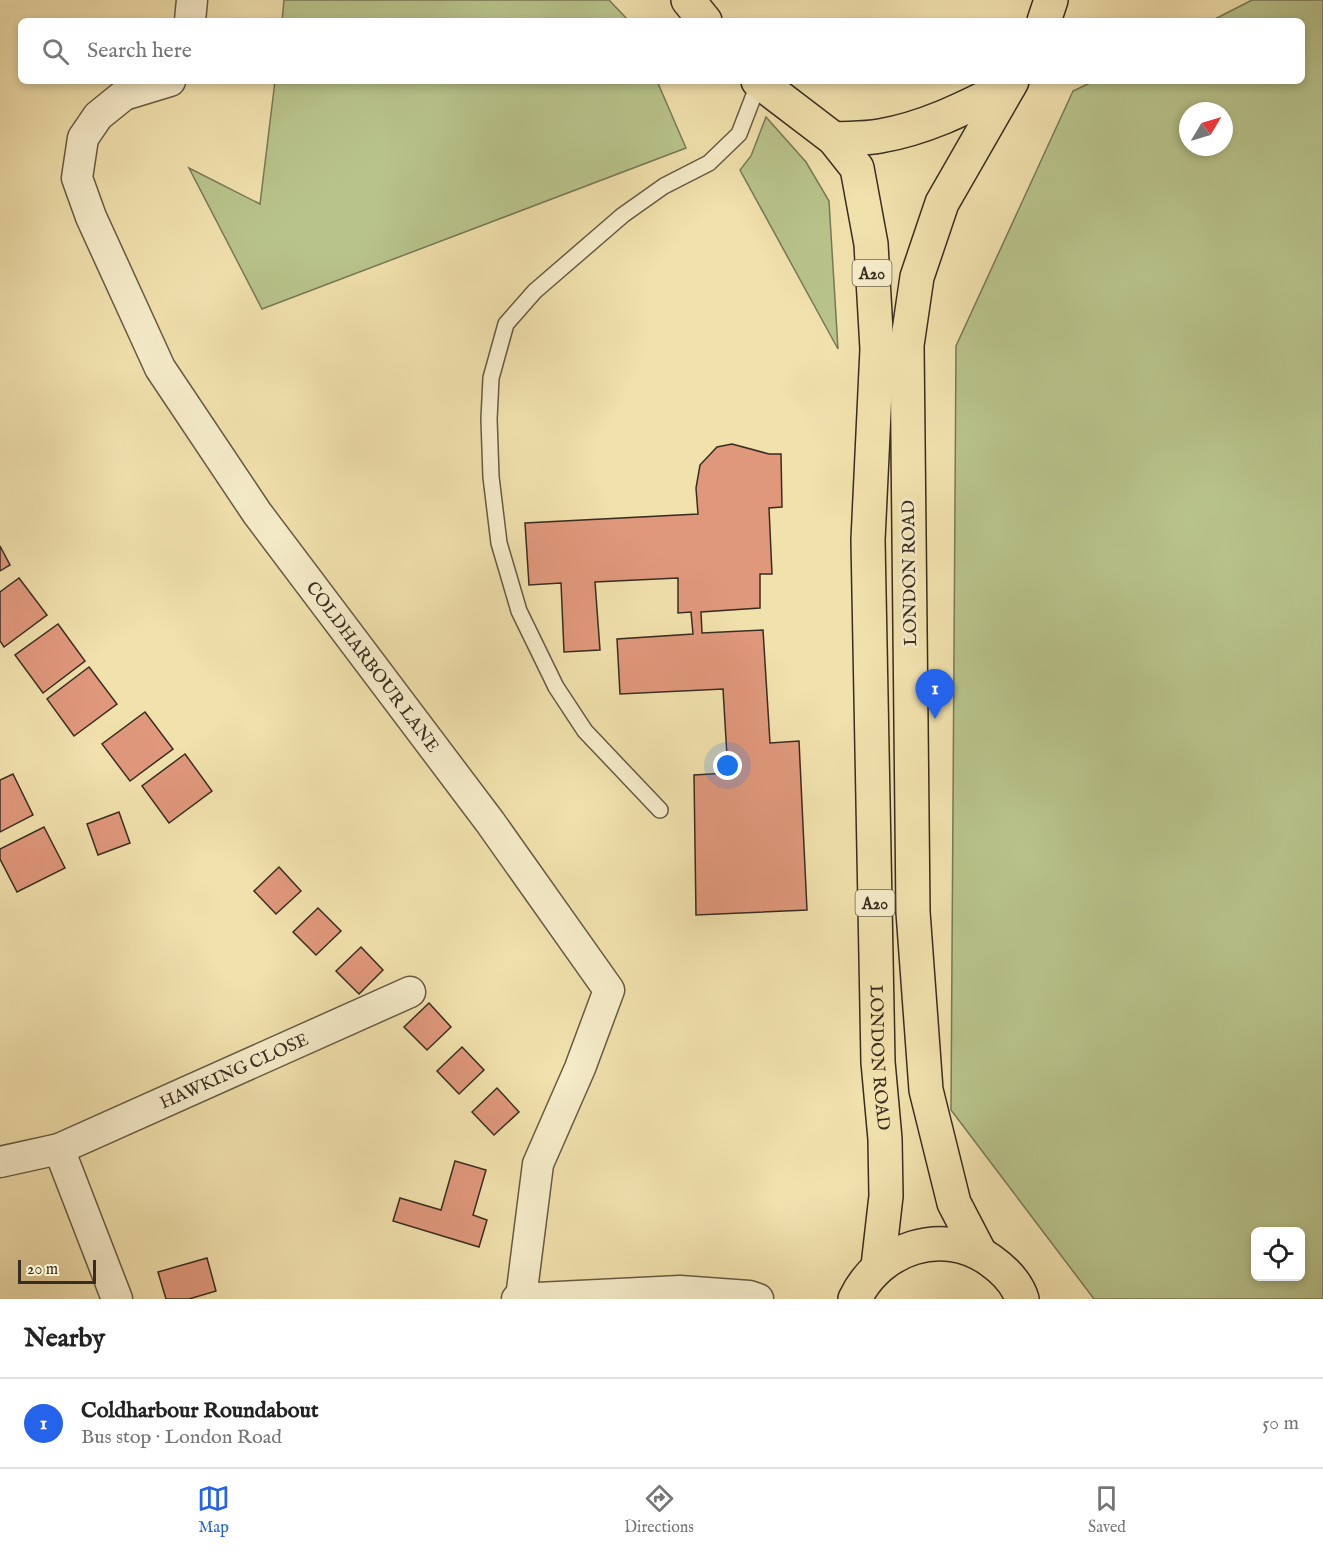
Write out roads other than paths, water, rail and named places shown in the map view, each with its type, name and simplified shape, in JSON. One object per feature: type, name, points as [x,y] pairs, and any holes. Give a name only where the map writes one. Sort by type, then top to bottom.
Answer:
[{"type":"main road","points":[[688,0],[703,18]]},
{"type":"main road","points":[[711,0],[712,18]]},
{"type":"main road","points":[[1045,18],[1051,0]]},
{"type":"main road","name":"LONDON ROAD","points":[[763,84],[834,139],[857,168],[871,244],[877,349],[868,540],[878,1062],[885,1139],[886,1196],[878,1266]]},
{"type":"main road","points":[[834,139],[879,136],[928,124],[955,114],[1008,84]]},
{"type":"main road","name":"LONDON ROAD","points":[[980,1253],[954,1203],[926,1090],[912,912],[907,345],[917,277],[942,203],[1009,84]]},
{"type":"main road","points":[[854,1298],[878,1266],[901,1251],[927,1244],[954,1245],[980,1253],[1003,1269],[1023,1297]]},
{"type":"street","points":[[190,18],[192,0]]},
{"type":"street","name":"COLDHARBOUR LANE","points":[[160,84],[124,95],[98,116],[83,138],[77,178],[91,217],[160,368],[257,513],[490,822],[609,990],[580,1068],[538,1164],[519,1299]]},
{"type":"street","name":"HAWKING CLOSE","points":[[0,1162],[59,1149],[410,992]]},
{"type":"street","points":[[59,1149],[117,1299]]},
{"type":"street","points":[[519,1299],[680,1291],[749,1296],[758,1299]]},
{"type":"lane","points":[[660,810],[585,730],[556,687],[519,611],[499,543],[492,488],[489,419],[491,378],[506,324],[535,291],[623,215],[664,186],[709,163],[740,134],[758,84]]},
{"type":"place","name":"Coldharbour Roundabout","points":[[935,719]]}]
